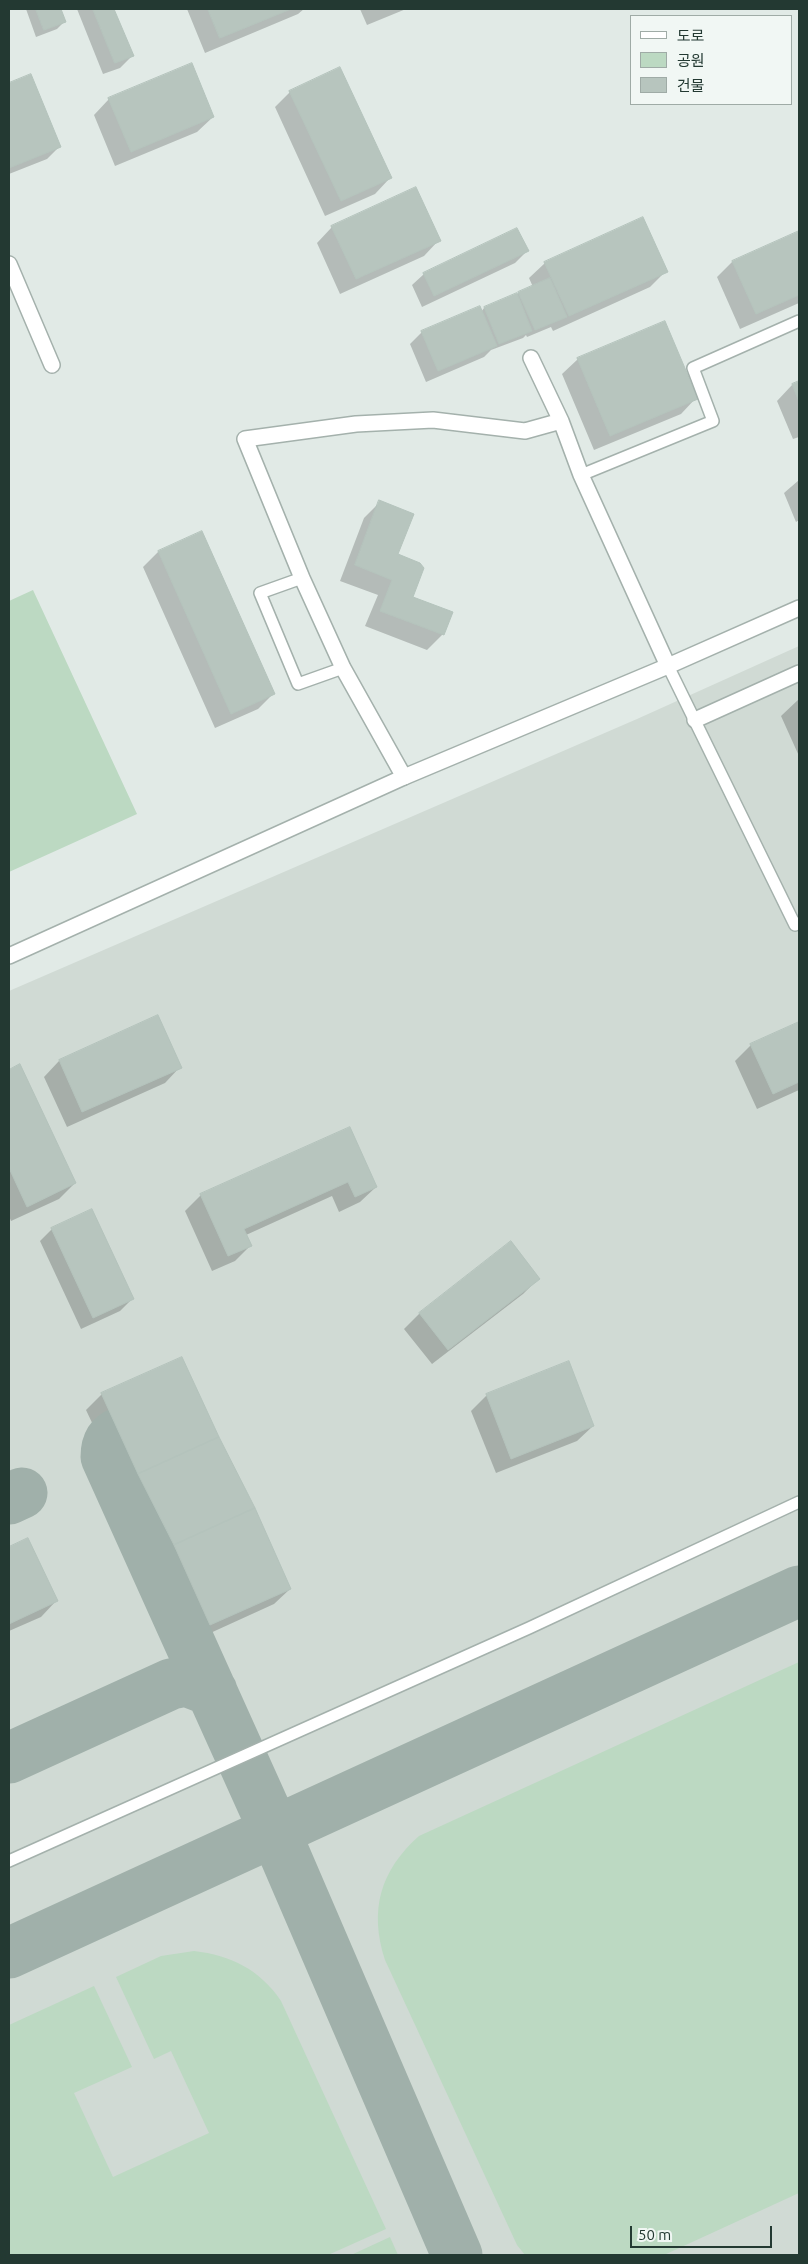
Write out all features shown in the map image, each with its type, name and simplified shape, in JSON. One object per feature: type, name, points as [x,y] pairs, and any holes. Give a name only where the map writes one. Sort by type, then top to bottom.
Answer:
[{"type":"street","points":[[9,264],[52,365]]},
{"type":"street","points":[[531,358],[561,421],[581,475],[668,666]]},
{"type":"street","points":[[404,777],[343,668],[302,578],[245,439],[356,424],[433,420],[525,431],[561,421]]},
{"type":"street","points":[[9,956],[404,777],[668,666],[799,608]]},
{"type":"street","points":[[695,720],[799,673]]},
{"type":"lane","points":[[581,475],[713,421],[693,368],[799,321]]},
{"type":"lane","points":[[302,578],[260,593],[298,684],[343,668]]},
{"type":"lane","points":[[668,666],[798,927]]},
{"type":"lane","points":[[9,1861],[529,1628],[799,1502]]},
{"type":"shaded area","points":[[799,646],[799,2255],[9,2255],[9,991],[637,719]]},
{"type":"green space","points":[[33,590],[137,814],[9,872],[9,601]]},
{"type":"green space","points":[[799,1662],[799,2193],[664,2255],[525,2255],[517,2245],[385,1960],[380,1942],[378,1908],[381,1892],[387,1877],[395,1863],[419,1836]]},
{"type":"green space","points":[[194,1951],[220,1956],[244,1966],[264,1981],[281,2001],[386,2229],[328,2255],[9,2255],[9,2025],[94,1986],[132,2067],[74,2093],[113,2177],[209,2133],[171,2051],[154,2059],[116,1977],[161,1956]]},
{"type":"green space","points":[[390,2237],[398,2255],[351,2255]]},
{"type":"building","points":[[36,9],[61,9],[66,22],[44,30]]},
{"type":"building","points":[[93,9],[114,9],[134,56],[115,63]]},
{"type":"building","points":[[208,9],[291,9],[220,38]]},
{"type":"building","points":[[192,63],[214,117],[131,152],[108,98]]},
{"type":"building","points":[[340,67],[392,178],[341,201],[289,91]]},
{"type":"building","points":[[31,74],[61,147],[9,168],[9,83]]},
{"type":"building","points":[[416,187],[441,241],[356,279],[331,226]]},
{"type":"building","points":[[643,217],[668,272],[569,316],[544,262]]},
{"type":"building","points":[[517,228],[529,251],[434,296],[423,273]]},
{"type":"building","points":[[799,231],[799,295],[756,314],[732,261]]},
{"type":"building","points":[[550,278],[567,317],[535,330],[518,292]]},
{"type":"building","points":[[517,293],[532,331],[499,344],[484,307]]},
{"type":"building","points":[[480,306],[497,346],[438,371],[421,331]]},
{"type":"building","points":[[665,321],[698,399],[610,436],[577,358]]},
{"type":"building","points":[[799,381],[799,402],[792,384]]},
{"type":"building","points":[[379,500],[414,514],[398,554],[420,563],[424,568],[413,597],[453,612],[444,635],[380,611],[392,580],[355,565]]},
{"type":"building","points":[[202,531],[275,694],[231,714],[158,551]]},
{"type":"building","points":[[158,1015],[182,1068],[82,1112],[59,1060]]},
{"type":"building","points":[[799,1022],[799,1082],[773,1094],[750,1044]]},
{"type":"building","points":[[20,1064],[76,1183],[27,1207],[9,1168],[9,1070]]},
{"type":"building","points":[[350,1127],[377,1187],[355,1197],[348,1182],[244,1229],[252,1246],[228,1256],[200,1194]]},
{"type":"building","points":[[92,1209],[134,1299],[93,1318],[51,1228]]},
{"type":"building","points":[[511,1241],[540,1279],[448,1350],[419,1313]]},
{"type":"building","points":[[182,1357],[219,1437],[138,1474],[101,1393]]},
{"type":"building","points":[[569,1361],[594,1426],[511,1459],[486,1394]]},
{"type":"building","points":[[219,1437],[255,1508],[174,1545],[138,1474]]},
{"type":"building","points":[[255,1508],[291,1589],[210,1625],[174,1545]]},
{"type":"building","points":[[28,1538],[58,1601],[9,1624],[9,1547]]},
{"type":"taxiway","points":[[121,1432],[109,1442],[106,1457],[275,1832],[457,2255]]},
{"type":"taxiway","points":[[9,1499],[22,1493]]},
{"type":"taxiway","points":[[9,1953],[799,1591]]},
{"type":"taxiway","points":[[9,1758],[171,1684],[186,1681],[212,1691]]}]
